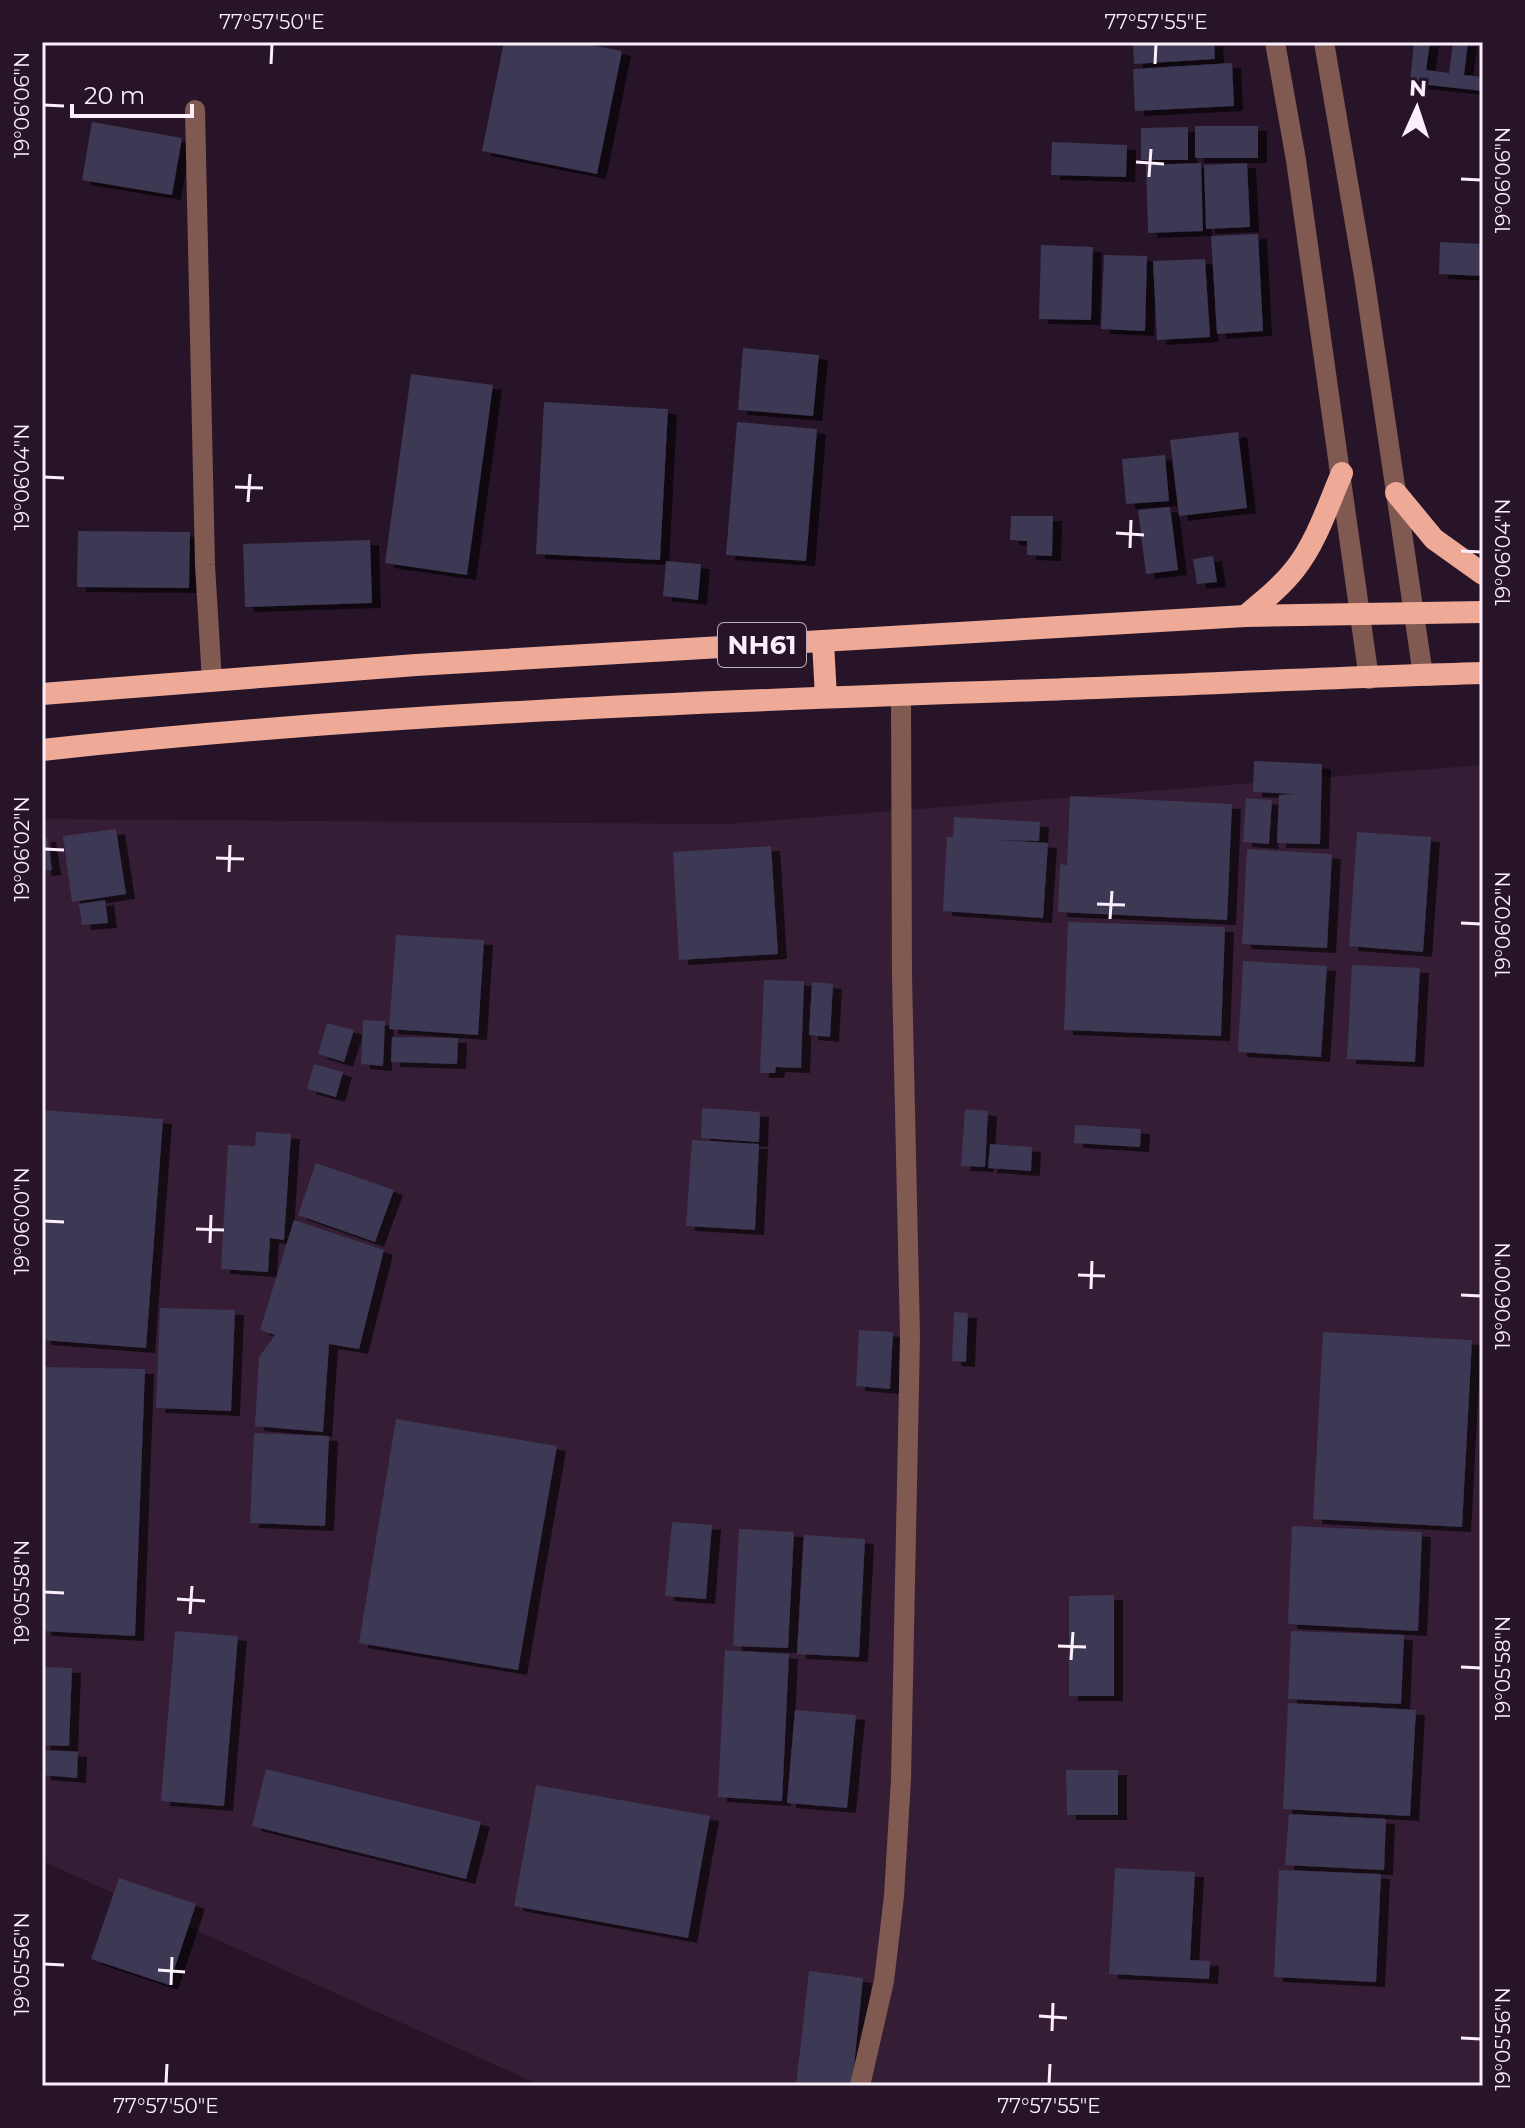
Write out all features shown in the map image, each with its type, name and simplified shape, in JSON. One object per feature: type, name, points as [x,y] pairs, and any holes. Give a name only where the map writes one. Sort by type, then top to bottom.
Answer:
[{"type":"highway","points":[[1245,616],[1297,567],[1313,540],[1342,473]]},
{"type":"highway","points":[[1396,493],[1434,539],[1483,574]]},
{"type":"highway","name":"NH61","points":[[42,694],[432,664],[1245,616],[1483,612]]},
{"type":"highway","points":[[823,642],[826,697]]},
{"type":"highway","name":"NH61","points":[[42,750],[216,731],[427,715],[1483,673]]},
{"type":"street","points":[[1275,42],[1296,160],[1369,679]]},
{"type":"street","points":[[1324,42],[1423,675]]},
{"type":"street","points":[[195,110],[205,565],[212,681]]},
{"type":"street","points":[[860,2086],[884,1981],[894,1896],[901,1779],[910,1336],[902,976],[901,695]]},
{"type":"shaded area","points":[[1483,765],[1483,2086],[542,2086],[42,1861],[42,819],[727,824]]},
{"type":"building","points":[[504,42],[577,42],[622,51],[597,174],[482,151]]},
{"type":"building","points":[[1133,42],[1214,42],[1215,59],[1134,64]]},
{"type":"building","points":[[1414,42],[1430,42],[1426,70],[1449,73],[1453,42],[1468,42],[1464,75],[1483,77],[1483,91],[1410,83]]},
{"type":"building","points":[[1232,63],[1234,106],[1135,111],[1133,69]]},
{"type":"building","points":[[92,122],[182,138],[172,195],[82,180]]},
{"type":"building","points":[[1195,126],[1258,126],[1258,158],[1195,158]]},
{"type":"building","points":[[1188,127],[1188,160],[1141,160],[1141,128]]},
{"type":"building","points":[[1052,142],[1127,145],[1126,177],[1051,175]]},
{"type":"building","points":[[1201,163],[1203,231],[1148,233],[1146,165]]},
{"type":"building","points":[[1247,163],[1250,227],[1206,229],[1204,165]]},
{"type":"building","points":[[1258,234],[1263,331],[1217,334],[1211,236]]},
{"type":"building","points":[[1440,242],[1483,244],[1483,276],[1439,274]]},
{"type":"building","points":[[1041,245],[1093,247],[1091,320],[1039,319]]},
{"type":"building","points":[[1104,255],[1147,256],[1145,331],[1101,329]]},
{"type":"building","points":[[1205,259],[1210,337],[1157,340],[1153,261]]},
{"type":"building","points":[[743,348],[819,355],[813,416],[738,410]]},
{"type":"building","points":[[411,374],[493,385],[467,575],[385,563]]},
{"type":"building","points":[[544,402],[668,409],[660,560],[536,554]]},
{"type":"building","points":[[737,422],[817,429],[806,561],[726,555]]},
{"type":"building","points":[[1238,432],[1247,508],[1179,516],[1170,440]]},
{"type":"building","points":[[1165,455],[1169,501],[1126,504],[1122,459]]},
{"type":"building","points":[[1170,507],[1178,570],[1146,574],[1138,510]]},
{"type":"building","points":[[1011,516],[1053,516],[1052,556],[1027,555],[1027,541],[1010,540]]},
{"type":"building","points":[[78,531],[190,532],[189,588],[77,587]]},
{"type":"building","points":[[370,540],[372,603],[245,607],[243,544]]},
{"type":"building","points":[[1213,556],[1217,582],[1197,584],[1193,559]]},
{"type":"building","points":[[666,561],[701,564],[698,600],[663,596]]},
{"type":"building","points":[[1254,761],[1322,764],[1320,844],[1277,843],[1279,795],[1297,794],[1253,792]]},
{"type":"building","points":[[1070,796],[1232,804],[1227,920],[1058,912],[1060,864],[1067,865]]},
{"type":"building","points":[[1246,798],[1272,800],[1269,844],[1243,842]]},
{"type":"building","points":[[954,817],[1040,822],[1039,841],[998,840],[1048,843],[1043,918],[943,911],[947,837],[953,837]]},
{"type":"building","points":[[116,829],[126,894],[72,902],[63,836]]},
{"type":"building","points":[[1357,832],[1431,837],[1423,952],[1349,946]]},
{"type":"building","points":[[42,837],[47,837],[52,870],[42,871]]},
{"type":"building","points":[[771,846],[778,954],[679,960],[673,852]]},
{"type":"building","points":[[1247,849],[1332,854],[1327,948],[1242,944]]},
{"type":"building","points":[[105,900],[108,923],[82,925],[79,904]]},
{"type":"building","points":[[1068,922],[1225,927],[1221,1036],[1064,1030]]},
{"type":"building","points":[[396,935],[484,940],[478,1035],[389,1029]]},
{"type":"building","points":[[1243,961],[1327,966],[1321,1057],[1238,1052]]},
{"type":"building","points":[[1352,965],[1420,968],[1415,1062],[1347,1059]]},
{"type":"building","points":[[764,980],[804,981],[801,1068],[776,1067],[775,1073],[760,1073]]},
{"type":"building","points":[[812,982],[833,984],[830,1037],[809,1035]]},
{"type":"building","points":[[363,1020],[385,1021],[383,1066],[361,1064]]},
{"type":"building","points":[[327,1023],[354,1030],[344,1062],[318,1054]]},
{"type":"building","points":[[392,1037],[458,1038],[457,1064],[391,1062]]},
{"type":"building","points":[[314,1064],[343,1072],[336,1097],[307,1089]]},
{"type":"building","points":[[702,1108],[760,1112],[759,1142],[701,1138]]},
{"type":"building","points":[[965,1109],[988,1111],[985,1167],[961,1166]]},
{"type":"building","points":[[42,1110],[163,1119],[146,1348],[42,1340]]},
{"type":"building","points":[[1075,1125],[1141,1129],[1140,1147],[1074,1143]]},
{"type":"building","points":[[256,1132],[291,1134],[284,1240],[270,1238],[268,1272],[221,1269],[228,1145],[255,1146]]},
{"type":"building","points":[[692,1140],[759,1144],[755,1230],[686,1226]]},
{"type":"building","points":[[990,1144],[1032,1147],[1031,1171],[988,1168]]},
{"type":"building","points":[[316,1163],[394,1190],[375,1242],[298,1215]]},
{"type":"building","points":[[294,1220],[384,1250],[359,1349],[329,1344],[323,1432],[255,1426],[259,1357],[275,1335],[260,1330]]},
{"type":"building","points":[[160,1308],[235,1310],[231,1411],[156,1408]]},
{"type":"building","points":[[954,1312],[968,1313],[966,1362],[952,1361]]},
{"type":"building","points":[[859,1330],[893,1332],[890,1389],[856,1386]]},
{"type":"building","points":[[1323,1332],[1472,1340],[1462,1527],[1313,1519]]},
{"type":"building","points":[[42,1367],[145,1369],[135,1636],[42,1631]]},
{"type":"building","points":[[396,1419],[557,1446],[518,1670],[359,1643]]},
{"type":"building","points":[[254,1433],[329,1436],[325,1526],[250,1523]]},
{"type":"building","points":[[672,1522],[712,1525],[706,1599],[665,1596]]},
{"type":"building","points":[[1292,1526],[1422,1532],[1418,1631],[1288,1624]]},
{"type":"building","points":[[739,1529],[794,1532],[788,1648],[733,1646]]},
{"type":"building","points":[[804,1535],[865,1539],[859,1657],[797,1654]]},
{"type":"building","points":[[1114,1595],[1114,1696],[1069,1696],[1069,1596]]},
{"type":"building","points":[[175,1631],[238,1636],[224,1806],[161,1801]]},
{"type":"building","points":[[1291,1631],[1404,1635],[1401,1704],[1288,1699]]},
{"type":"building","points":[[725,1650],[789,1654],[782,1801],[718,1797]]},
{"type":"building","points":[[42,1667],[72,1668],[69,1746],[42,1745]]},
{"type":"building","points":[[1288,1703],[1416,1710],[1410,1816],[1283,1809]]},
{"type":"building","points":[[795,1710],[856,1715],[847,1808],[787,1803]]},
{"type":"building","points":[[42,1750],[78,1752],[77,1778],[42,1775]]},
{"type":"building","points":[[266,1769],[481,1822],[466,1879],[252,1826]]},
{"type":"building","points":[[1066,1770],[1118,1770],[1118,1815],[1067,1815]]},
{"type":"building","points":[[536,1785],[710,1816],[688,1938],[514,1906]]},
{"type":"building","points":[[1289,1814],[1386,1819],[1384,1870],[1285,1865]]},
{"type":"building","points":[[1115,1868],[1195,1872],[1190,1960],[1210,1961],[1209,1979],[1109,1974]]},
{"type":"building","points":[[1279,1870],[1381,1874],[1376,1982],[1274,1977]]},
{"type":"building","points":[[119,1878],[196,1904],[169,1985],[91,1959]]},
{"type":"building","points":[[809,1971],[863,1978],[852,2086],[796,2086]]}]
